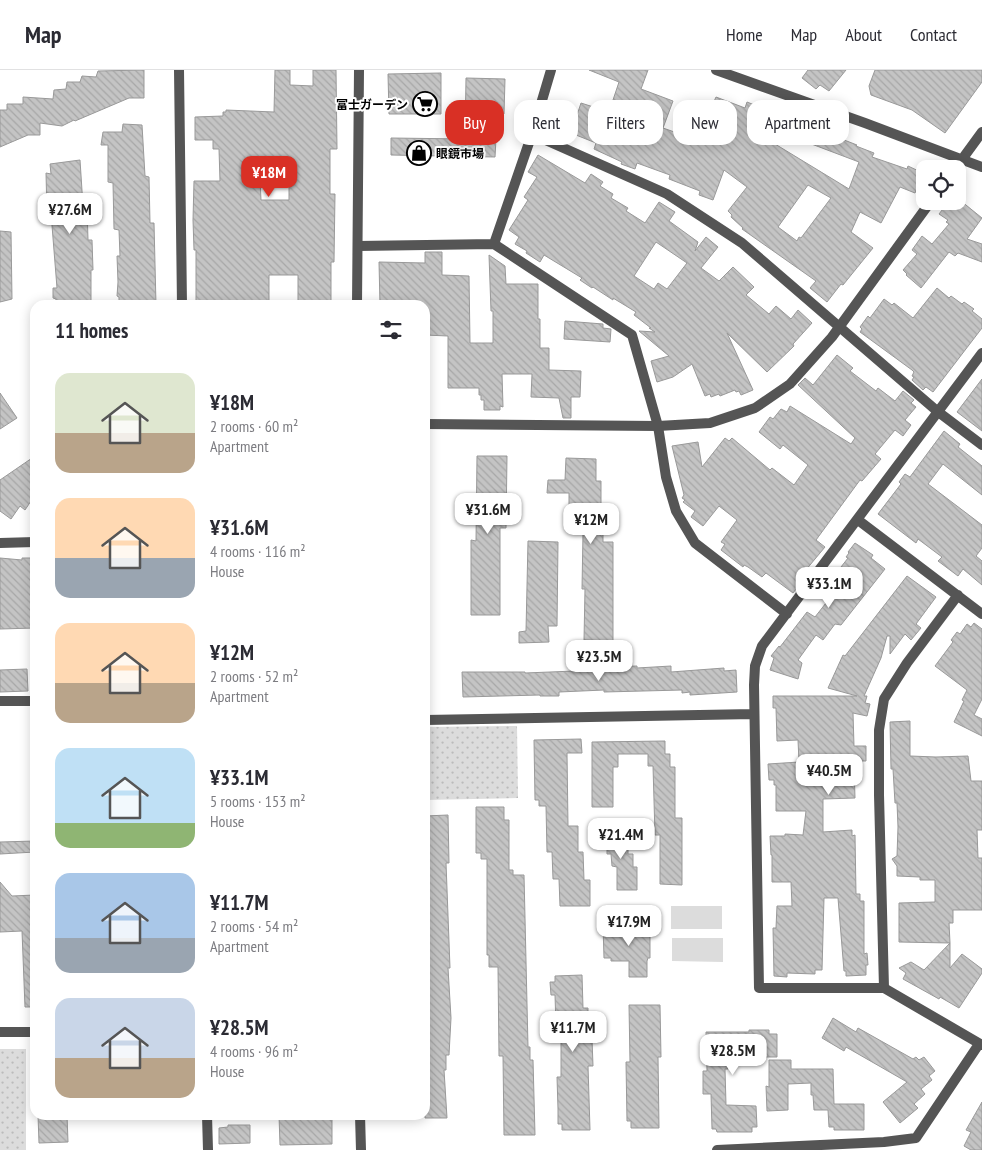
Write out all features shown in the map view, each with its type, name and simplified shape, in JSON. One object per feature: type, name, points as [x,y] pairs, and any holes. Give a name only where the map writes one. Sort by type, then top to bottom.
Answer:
[{"type":"street","points":[[179,70],[182,300]]},
{"type":"street","points":[[357,300],[359,70]]},
{"type":"street","points":[[542,100],[551,70]]},
{"type":"street","points":[[716,70],[962,160],[982,132]]},
{"type":"street","points":[[494,244],[528,145]]},
{"type":"street","points":[[557,145],[667,194],[742,243],[937,411],[982,445]]},
{"type":"street","points":[[966,161],[982,167]]},
{"type":"street","points":[[430,424],[658,426],[710,423],[755,408],[790,384],[840,327],[924,210]]},
{"type":"street","points":[[358,246],[494,244],[632,335],[658,426],[666,477],[676,511],[695,543],[787,614]]},
{"type":"street","points":[[717,1150],[884,1142],[916,1138],[981,1045],[884,988],[759,988],[754,714],[755,666],[762,646],[982,353]]},
{"type":"street","points":[[858,520],[982,614]]},
{"type":"street","points":[[0,542],[30,542]]},
{"type":"street","points":[[884,988],[879,730],[884,699],[907,663],[958,596]]},
{"type":"street","points":[[0,700],[30,700]]},
{"type":"street","points":[[430,720],[754,714]]},
{"type":"street","points":[[0,1032],[30,1032]]},
{"type":"street","points":[[207,1120],[208,1150]]},
{"type":"street","points":[[360,1120],[361,1150]]},
{"type":"shaded area","points":[[517,726],[518,798],[430,800],[430,727]]},
{"type":"shaded area","points":[[671,906],[722,906],[722,929],[671,929]]},
{"type":"shaded area","points":[[672,938],[723,938],[723,962],[672,961]]},
{"type":"shaded area","points":[[0,1049],[26,1049],[26,1150],[0,1150]]},
{"type":"building","points":[[144,70],[144,98],[129,98],[62,126],[40,123],[40,135],[28,135],[0,147],[0,110],[7,110],[7,104],[23,104],[23,97],[53,99],[54,90],[66,89],[67,82],[80,82],[82,76],[96,77],[98,71]]},
{"type":"building","points":[[275,70],[290,70],[290,85],[313,86],[313,70],[336,70],[337,149],[330,149],[330,194],[335,194],[334,262],[331,262],[331,300],[298,300],[298,275],[269,275],[269,300],[196,300],[196,250],[194,250],[193,220],[194,181],[220,181],[219,149],[213,149],[213,140],[195,140],[195,117],[223,116],[223,112],[226,112],[226,110],[274,112]],"holes":[[[289,177],[289,200],[261,200],[260,178]]]},
{"type":"building","points":[[589,70],[648,70],[641,89],[673,101],[663,128],[663,100],[613,100],[619,82]]},
{"type":"building","points":[[808,70],[846,70],[829,91],[820,85],[816,89],[802,78]]},
{"type":"building","points":[[875,70],[982,70],[982,82],[945,133],[912,110],[871,95],[869,86]]},
{"type":"building","points":[[441,73],[441,114],[389,114],[388,74]]},
{"type":"building","points":[[466,78],[505,79],[504,114],[504,100],[466,100]]},
{"type":"building","points":[[747,102],[747,145],[777,145],[849,189],[859,162],[814,145],[849,145],[849,142],[874,153],[872,157],[907,169],[908,166],[916,170],[916,190],[915,193],[900,187],[881,223],[860,212],[851,232],[873,248],[827,302],[810,288],[816,281],[742,229],[731,217],[732,215],[728,211],[747,187],[724,170],[713,200],[699,195],[700,191],[669,179],[670,175],[637,163],[635,169],[621,164],[622,162],[594,149],[595,145],[663,145],[663,128],[673,132],[673,145],[737,145],[737,105],[745,108]],"holes":[[[808,185],[831,198],[797,241],[778,227]]]},
{"type":"building","points":[[581,103],[588,105],[588,140],[578,136],[578,112]]},
{"type":"building","points":[[123,124],[142,125],[145,176],[149,177],[150,223],[154,223],[156,300],[119,300],[117,296],[117,256],[120,256],[119,230],[114,229],[113,183],[108,182],[108,145],[101,145],[103,132],[122,132]]},
{"type":"building","points":[[391,138],[445,139],[445,145],[496,145],[495,157],[391,155]]},
{"type":"building","points":[[538,155],[585,183],[591,174],[603,182],[600,186],[613,194],[611,198],[628,208],[626,211],[645,223],[659,202],[675,212],[669,221],[698,242],[695,251],[706,237],[718,247],[701,268],[719,281],[733,267],[754,287],[746,295],[769,314],[776,306],[791,319],[798,310],[812,323],[793,344],[794,346],[767,372],[727,333],[753,390],[741,395],[739,391],[736,392],[735,390],[720,396],[719,394],[711,397],[710,394],[705,396],[692,364],[673,377],[657,382],[651,361],[669,356],[639,331],[655,332],[634,315],[636,312],[592,288],[580,280],[582,278],[544,255],[540,262],[515,244],[519,237],[509,230],[528,200],[524,197],[537,177],[528,172]],"holes":[[[656,242],[687,263],[667,289],[658,283],[654,289],[634,276]]]},
{"type":"building","points":[[80,160],[83,206],[87,207],[88,240],[92,240],[91,300],[56,300],[53,298],[53,288],[57,288],[51,213],[47,213],[46,173],[51,174],[50,164]]},
{"type":"building","points":[[966,205],[982,218],[967,239],[982,244],[982,262],[958,253],[955,256],[949,252],[921,288],[903,270],[917,254],[912,250],[922,236],[932,244],[949,224],[946,222],[948,220],[939,214],[942,210],[966,210]]},
{"type":"building","points":[[0,231],[11,232],[12,299],[0,302]]},
{"type":"building","points":[[425,252],[442,252],[442,275],[469,276],[470,343],[493,343],[489,255],[505,266],[506,284],[538,284],[540,348],[549,348],[549,370],[581,371],[580,397],[571,397],[571,418],[563,418],[559,398],[531,397],[532,374],[502,374],[503,407],[500,406],[500,410],[484,410],[484,400],[481,400],[479,388],[448,388],[448,336],[430,335],[430,300],[380,300],[379,262],[425,263]]},
{"type":"building","points":[[937,288],[949,298],[951,296],[962,304],[964,302],[974,309],[972,311],[982,319],[982,328],[933,392],[926,387],[923,390],[912,380],[914,372],[912,370],[860,332],[862,329],[860,327],[868,316],[870,318],[884,299],[892,305],[894,303],[913,318]]},
{"type":"building","points":[[565,321],[603,324],[603,328],[611,329],[610,342],[564,339]]},
{"type":"building","points":[[837,355],[853,368],[850,371],[876,391],[878,388],[895,401],[903,391],[914,400],[911,403],[916,407],[905,420],[911,425],[903,436],[895,430],[875,454],[881,459],[862,481],[860,480],[816,540],[825,547],[805,571],[808,573],[793,593],[766,573],[762,577],[748,567],[744,565],[743,567],[721,550],[725,544],[721,542],[737,520],[719,506],[703,526],[691,517],[695,511],[683,502],[685,500],[682,498],[684,495],[672,446],[698,442],[702,467],[725,438],[729,441],[732,438],[770,470],[772,468],[794,485],[808,465],[783,445],[780,449],[759,432],[770,417],[773,419],[781,409],[787,412],[790,406],[851,444],[855,438],[798,385],[805,378],[813,385]]},
{"type":"building","points":[[982,379],[982,431],[957,412]]},
{"type":"building","points":[[0,393],[17,418],[0,429]]},
{"type":"building","points":[[944,431],[960,444],[958,447],[982,466],[982,495],[943,464],[928,484],[982,525],[982,548],[976,556],[982,561],[982,585],[963,569],[958,576],[938,561],[942,557],[918,539],[916,543],[878,514],[901,484],[899,482],[905,474],[910,477]]},
{"type":"building","points":[[477,456],[507,456],[506,528],[500,528],[500,615],[471,615],[471,540],[476,541]]},
{"type":"building","points":[[566,458],[596,459],[596,481],[601,481],[603,542],[613,542],[613,641],[584,640],[585,589],[582,589],[583,533],[572,533],[572,507],[569,507],[569,493],[547,493],[548,480],[565,480]]},
{"type":"building","points":[[30,459],[30,502],[25,510],[20,506],[11,519],[0,511],[0,480]]},
{"type":"building","points":[[528,541],[558,542],[557,626],[548,626],[549,642],[519,643],[519,632],[526,631]]},
{"type":"building","points":[[855,543],[873,555],[871,558],[885,569],[841,625],[835,624],[823,640],[816,635],[798,660],[802,663],[798,679],[770,670],[774,658],[771,656],[807,612],[815,617],[833,594],[831,592],[833,590],[827,585],[848,558],[846,557],[848,552]]},
{"type":"building","points":[[0,558],[22,560],[22,558],[30,558],[30,628],[0,629]]},
{"type":"building","points":[[907,576],[936,597],[916,624],[921,628],[911,640],[905,634],[890,654],[890,636],[887,636],[881,658],[864,696],[867,696],[865,703],[870,704],[867,716],[853,713],[854,746],[866,746],[866,761],[860,761],[860,765],[854,765],[855,798],[823,799],[823,832],[852,830],[852,836],[855,835],[856,894],[860,894],[860,901],[864,901],[864,954],[867,953],[868,965],[866,965],[866,975],[846,976],[838,898],[824,898],[822,970],[815,970],[815,974],[787,973],[787,977],[774,976],[773,928],[776,928],[777,906],[792,906],[791,882],[772,882],[770,836],[785,836],[785,834],[803,835],[806,811],[776,811],[776,785],[774,785],[774,780],[769,780],[768,764],[799,762],[798,740],[777,741],[776,708],[773,708],[773,696],[857,696],[828,688],[843,655],[845,656]]},
{"type":"building","points":[[974,623],[982,629],[982,699],[974,715],[982,719],[982,736],[954,722],[967,690],[935,666],[953,642],[951,640],[957,632],[960,634],[967,624],[971,627]]},
{"type":"building","points":[[637,666],[637,668],[671,666],[671,672],[724,668],[724,671],[736,670],[737,692],[690,695],[690,692],[682,693],[682,690],[604,692],[604,690],[559,692],[559,696],[463,697],[462,672],[525,673],[575,671],[575,668]]},
{"type":"building","points":[[27,669],[28,691],[0,692],[0,670]]},
{"type":"building","points":[[910,721],[910,756],[968,756],[971,781],[982,781],[982,830],[977,830],[978,858],[982,858],[982,910],[953,910],[953,923],[949,923],[950,943],[899,942],[899,903],[935,902],[935,880],[920,880],[920,877],[897,876],[897,866],[892,859],[897,856],[898,827],[893,769],[891,769],[890,722]]},
{"type":"building","points":[[581,739],[582,753],[567,753],[568,826],[578,826],[578,852],[583,852],[584,880],[590,880],[590,906],[560,906],[559,879],[553,879],[552,852],[547,852],[546,806],[539,806],[539,800],[535,800],[534,740]]},
{"type":"building","points":[[665,741],[665,754],[670,754],[670,767],[675,767],[675,818],[682,818],[682,885],[660,884],[660,835],[655,835],[653,766],[648,766],[648,754],[618,754],[618,767],[613,767],[613,807],[592,807],[592,742]]},
{"type":"building","points":[[476,807],[504,807],[504,820],[509,820],[509,870],[513,870],[513,875],[524,875],[528,1047],[530,1047],[530,1060],[533,1060],[535,1135],[504,1135],[503,1056],[499,1056],[498,967],[489,967],[489,955],[487,955],[487,859],[481,859],[481,853],[476,853]]},
{"type":"building","points":[[448,815],[449,863],[446,863],[451,1018],[449,1055],[446,1055],[446,1070],[444,1070],[447,1118],[430,1118],[430,816]]},
{"type":"building","points":[[602,830],[623,830],[623,842],[628,842],[628,854],[633,854],[633,867],[637,867],[637,890],[617,890],[617,867],[612,866],[611,854],[607,854],[607,842],[602,842]]},
{"type":"building","points":[[30,841],[30,852],[0,854],[0,842]]},
{"type":"building","points":[[0,882],[12,896],[30,895],[30,1007],[25,1007],[22,931],[0,932]]},
{"type":"building","points":[[603,925],[650,925],[650,958],[647,961],[647,977],[629,977],[629,961],[611,961],[611,958],[604,958]]},
{"type":"building","points":[[950,943],[950,968],[962,954],[982,969],[982,973],[959,1008],[903,979],[906,973],[899,968],[911,962],[924,970]]},
{"type":"building","points":[[582,975],[583,1008],[588,1008],[588,1039],[592,1039],[593,1066],[588,1066],[590,1130],[562,1130],[562,1124],[558,1124],[557,1077],[561,1077],[561,1033],[560,1027],[556,1027],[555,995],[551,995],[550,982],[555,982],[555,976]]},
{"type":"building","points":[[629,1005],[660,1005],[661,1057],[658,1057],[659,1128],[631,1128],[631,1121],[627,1121],[626,1062],[630,1062]]},
{"type":"building","points":[[833,1018],[856,1032],[858,1028],[913,1059],[916,1057],[919,1060],[924,1057],[935,1071],[929,1076],[932,1080],[921,1089],[925,1094],[914,1104],[918,1108],[900,1123],[883,1102],[907,1082],[846,1047],[844,1051],[822,1038]]},
{"type":"building","points":[[749,1030],[769,1030],[769,1034],[777,1034],[777,1057],[753,1057],[753,1052],[728,1051],[728,1069],[725,1069],[726,1105],[756,1106],[757,1127],[752,1127],[752,1132],[717,1132],[716,1129],[712,1129],[711,1094],[703,1094],[703,1071],[707,1071],[706,1032],[749,1032]]},
{"type":"building","points":[[769,1060],[791,1060],[791,1069],[833,1069],[834,1104],[864,1104],[864,1130],[834,1130],[834,1127],[829,1127],[828,1110],[814,1110],[811,1083],[788,1084],[788,1110],[767,1111],[766,1086],[769,1087]]},
{"type":"building","points":[[982,1102],[982,1150],[971,1150],[964,1146],[971,1132],[966,1130]]},
{"type":"building","points":[[38,1120],[67,1120],[68,1142],[39,1143]]},
{"type":"building","points":[[279,1120],[332,1120],[332,1144],[280,1145]]},
{"type":"building","points":[[228,1125],[250,1125],[250,1143],[219,1144],[219,1128],[228,1127]]},
{"type":"place","name":"富士ガーデン","points":[[425,104]]},
{"type":"place","name":"眼鏡市場","points":[[419,153]]}]
